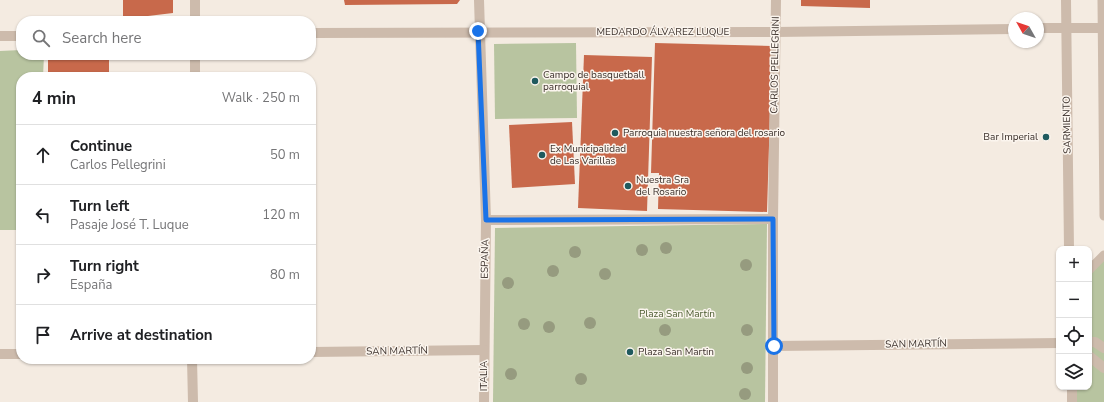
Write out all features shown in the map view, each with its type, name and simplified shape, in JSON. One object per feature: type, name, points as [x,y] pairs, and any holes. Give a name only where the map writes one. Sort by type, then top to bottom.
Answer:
[{"type":"street","points":[[195,0],[195,16]]},
{"type":"street","name":"ESPAÑA","points":[[479,0],[478,31],[486,220],[484,350]]},
{"type":"street","name":"CARLOS PELLEGRINI","points":[[774,402],[773,219],[776,0]]},
{"type":"street","name":"SARMIENTO","points":[[1066,0],[1069,246]]},
{"type":"street","points":[[1044,28],[1102,28]]},
{"type":"street","name":"MEDARDO ÁLVAREZ LUQUE","points":[[316,33],[478,31],[776,32],[1008,29]]},
{"type":"street","points":[[0,36],[16,36]]},
{"type":"street","points":[[195,60],[195,72]]},
{"type":"street","points":[[486,220],[773,219]]},
{"type":"street","points":[[1092,342],[1095,342],[1104,348]]},
{"type":"street","name":"SAN MARTÍN","points":[[774,346],[1056,343]]},
{"type":"street","name":"SAN MARTÍN","points":[[316,352],[484,350]]},
{"type":"street","name":"ITALIA","points":[[484,350],[484,402]]},
{"type":"street","points":[[0,354],[16,354]]},
{"type":"street","points":[[1092,358],[1104,368]]},
{"type":"street","points":[[192,364],[193,402]]},
{"type":"street","points":[[1072,390],[1072,402]]},
{"type":"lane","points":[[1102,0],[1104,216]]},
{"type":"lane","points":[[1092,267],[1104,255]]},
{"type":"green space","name":"Campo de basquetball parroquial","points":[[576,43],[577,118],[495,119],[494,44]]},
{"type":"green space","points":[[16,50],[16,60],[44,60],[43,72],[16,72],[16,230],[0,230],[0,51]]},
{"type":"green space","name":"Plaza San Martín","points":[[767,224],[765,402],[493,402],[495,228]]},
{"type":"green space","points":[[1104,255],[1104,402],[1072,402],[1072,390],[1092,390],[1092,267]]},
{"type":"building","points":[[123,0],[173,0],[173,13],[148,16],[123,16]]},
{"type":"building","points":[[344,0],[460,0],[457,4],[345,5]]},
{"type":"building","points":[[801,0],[870,0],[870,8],[801,6]]},
{"type":"building","points":[[655,43],[772,46],[767,212],[658,209],[659,173],[651,173]]},
{"type":"building","name":"Parroquia nuestra señora del rosario","points":[[584,55],[652,57],[647,211],[578,208]]},
{"type":"building","points":[[48,60],[109,60],[109,72],[48,72]]},
{"type":"building","name":"Ex Municipalidad de Las Varillas","points":[[572,122],[575,184],[512,188],[509,125]]},
{"type":"place","name":"Campo de basquetball parroquial","points":[[535,81]]},
{"type":"place","name":"Parroquia nuestra señora del rosario","points":[[615,133]]},
{"type":"place","name":"Bar Imperial","points":[[1046,137]]},
{"type":"place","name":"Ex Municipalidad de Las Varillas","points":[[542,155]]},
{"type":"place","name":"Nuestra Sra del Rosario","points":[[628,186]]},
{"type":"place","name":"Plaza San Martin","points":[[630,352]]},
{"type":"route","points":[[478,31],[486,220],[773,219],[774,346]]}]
